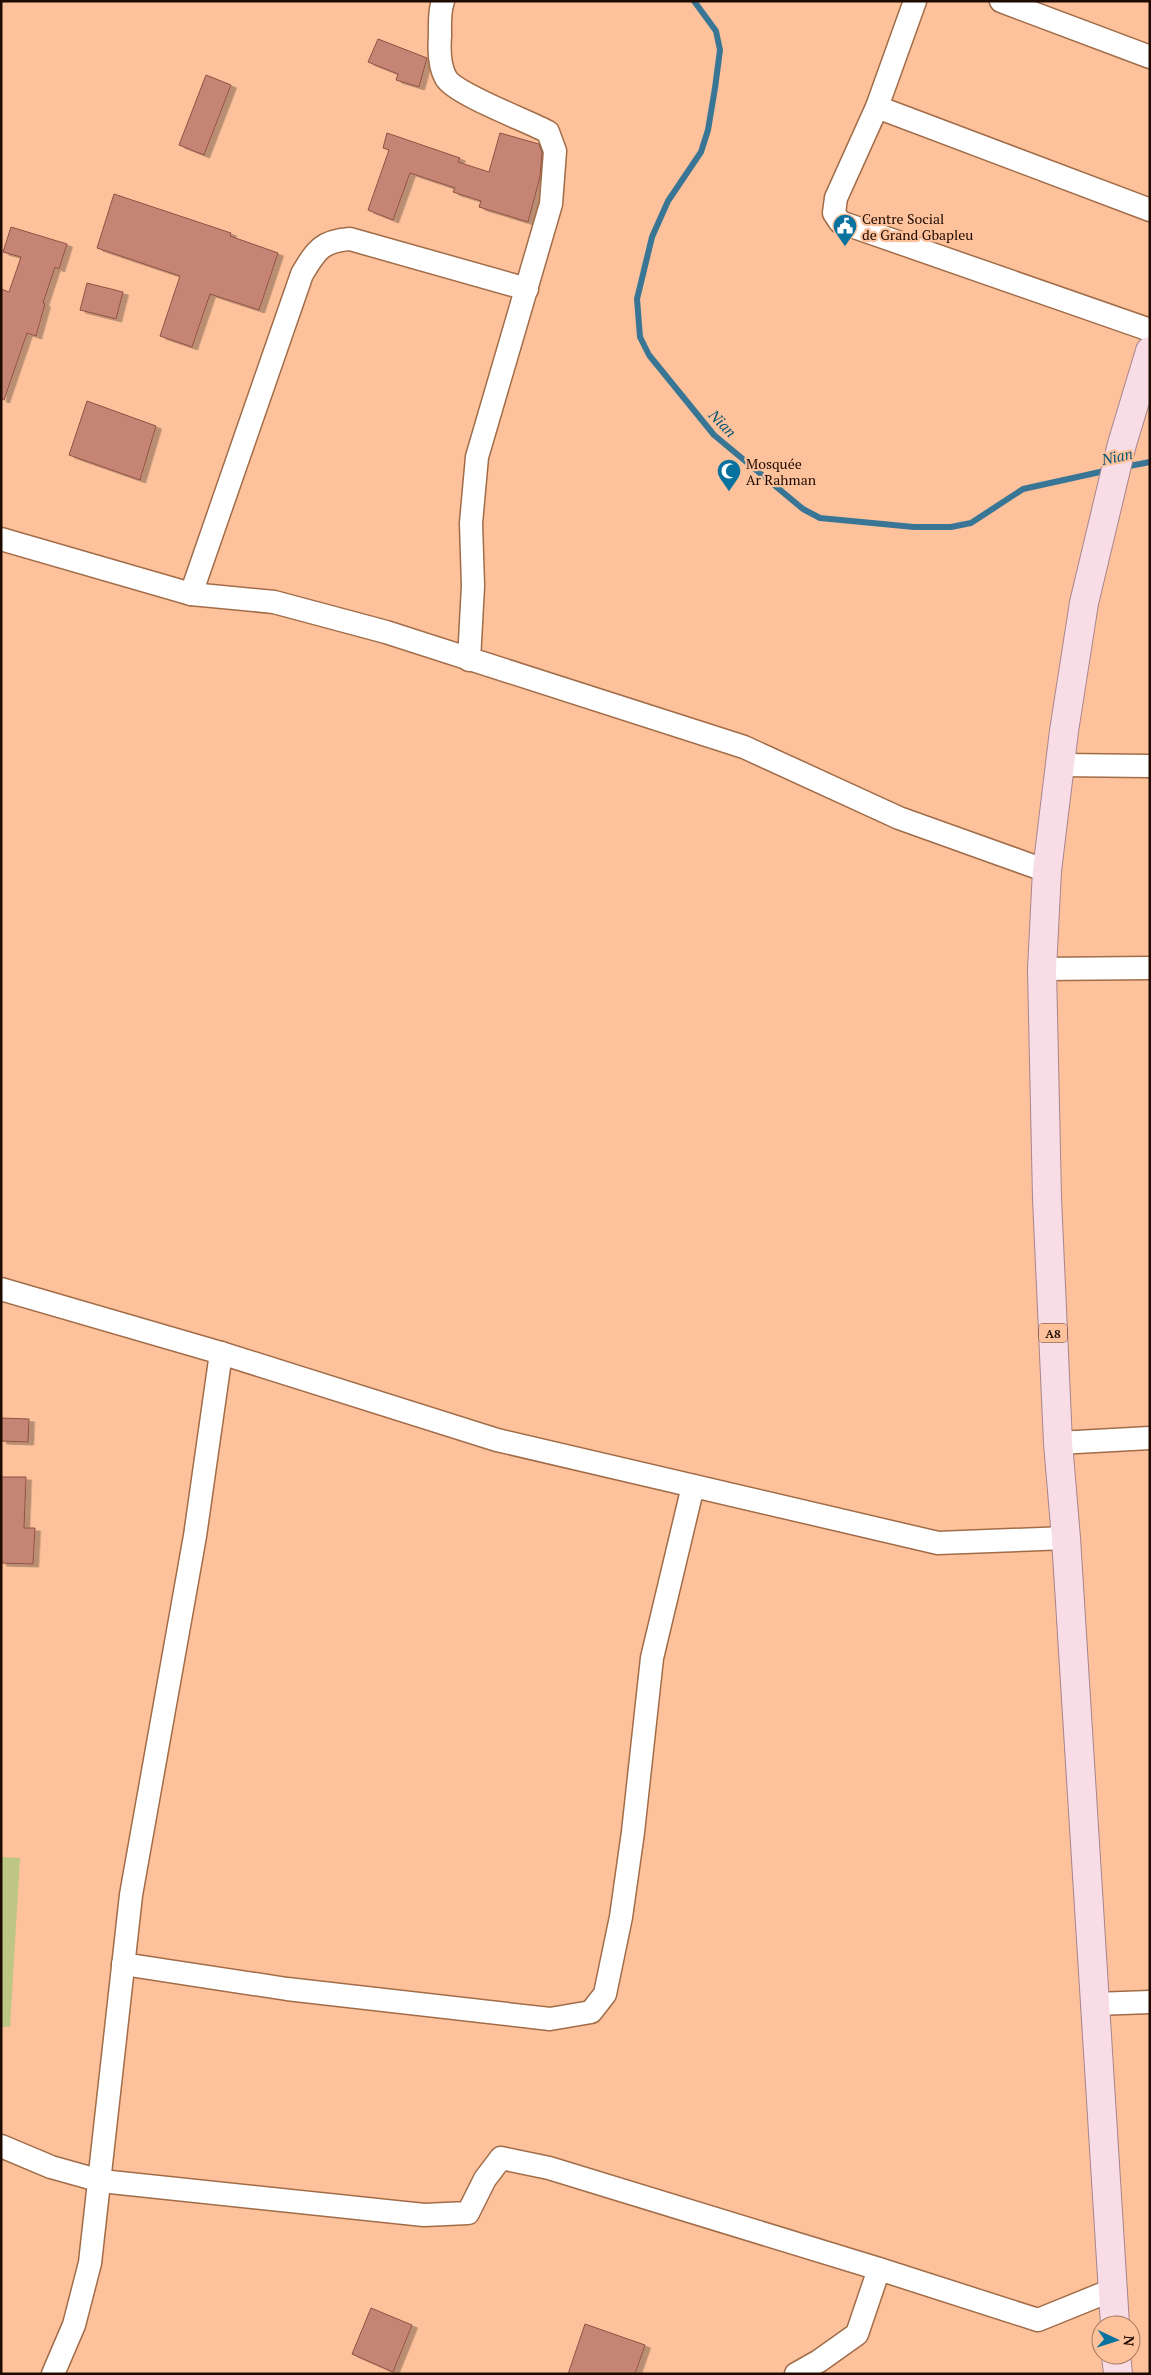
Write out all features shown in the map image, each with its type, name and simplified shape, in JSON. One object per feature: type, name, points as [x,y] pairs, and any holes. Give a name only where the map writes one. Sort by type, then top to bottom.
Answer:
[{"type":"main road","name":"A8","points":[[1113,2315],[1066,1538],[1058,1443],[1047,1198],[1042,969],[1047,871],[1060,765],[1084,603],[1122,444],[1150,351]]},
{"type":"street","points":[[443,1],[441,8],[440,44],[441,63],[446,79],[465,92],[548,132],[555,151],[551,204],[477,457],[471,523],[473,586],[469,660]]},
{"type":"street","points":[[915,1],[877,107],[836,198],[834,212],[840,222],[1150,330]]},
{"type":"street","points":[[1001,1],[1150,57]]},
{"type":"street","points":[[877,107],[1150,210]]},
{"type":"street","points":[[191,594],[302,274],[316,250],[333,240],[350,239],[527,290]]},
{"type":"street","points":[[1,539],[191,594],[274,602],[386,632],[744,747],[899,818],[1047,871]]},
{"type":"street","points":[[1060,765],[1150,766]]},
{"type":"street","points":[[1042,969],[1150,968]]},
{"type":"street","points":[[1,1289],[221,1353],[497,1440],[693,1486],[938,1543],[1066,1538]]},
{"type":"street","points":[[53,2374],[74,2325],[90,2263],[101,2181],[130,1895],[195,1536],[221,1353]]},
{"type":"street","points":[[1058,1443],[1150,1438]]},
{"type":"street","points":[[123,1964],[287,1989],[550,2019],[591,2012],[605,1994],[619,1926],[633,1832],[652,1658],[693,1486]]},
{"type":"street","points":[[1095,2004],[1150,2002]]},
{"type":"street","points":[[1,2146],[52,2167],[101,2181],[424,2215],[468,2213],[485,2179],[501,2158],[549,2168],[880,2269],[1038,2320],[1112,2290]]},
{"type":"street","points":[[796,2374],[819,2361],[857,2334],[880,2269]]},
{"type":"green space","points":[[1,1857],[20,1858],[10,2027],[1,2027]]},
{"type":"building","points":[[378,39],[427,58],[419,87],[396,80],[398,74],[368,62]]},
{"type":"building","points":[[206,75],[231,85],[204,155],[179,145]]},
{"type":"building","points":[[387,133],[460,158],[458,162],[489,172],[500,133],[539,144],[542,153],[540,177],[528,222],[479,207],[481,201],[453,192],[455,188],[410,173],[393,220],[368,210],[389,150],[383,148]]},
{"type":"building","points":[[114,194],[231,233],[230,236],[278,253],[259,310],[210,294],[192,347],[160,336],[180,276],[97,248]]},
{"type":"building","points":[[11,227],[67,244],[59,269],[55,267],[43,303],[45,304],[36,336],[27,333],[4,400],[1,399],[1,289],[9,292],[21,257],[3,252]]},
{"type":"building","points":[[87,283],[123,292],[116,319],[80,310]]},
{"type":"building","points":[[87,401],[156,426],[140,480],[69,455]]},
{"type":"building","points":[[1,1418],[29,1419],[28,1442],[1,1441]]},
{"type":"building","points":[[1,1477],[26,1477],[24,1528],[35,1528],[33,1564],[1,1563]]},
{"type":"building","points":[[371,2308],[412,2325],[393,2372],[352,2354]]},
{"type":"building","points":[[585,2324],[645,2345],[635,2374],[568,2374]]},
{"type":"waterway","name":"Nian","points":[[694,1],[716,31],[720,50],[708,130],[701,152],[668,201],[652,237],[637,299],[640,337],[649,355],[714,435],[803,509],[820,518],[914,527],[951,527],[971,523],[1023,489],[1109,470]]},
{"type":"waterway","name":"Nian","points":[[1124,467],[1150,462]]},
{"type":"place","name":"Centre Social de Grand Gbapleu","points":[[845,247]]},
{"type":"place","name":"Mosquée Ar Rahman","points":[[729,492]]}]
